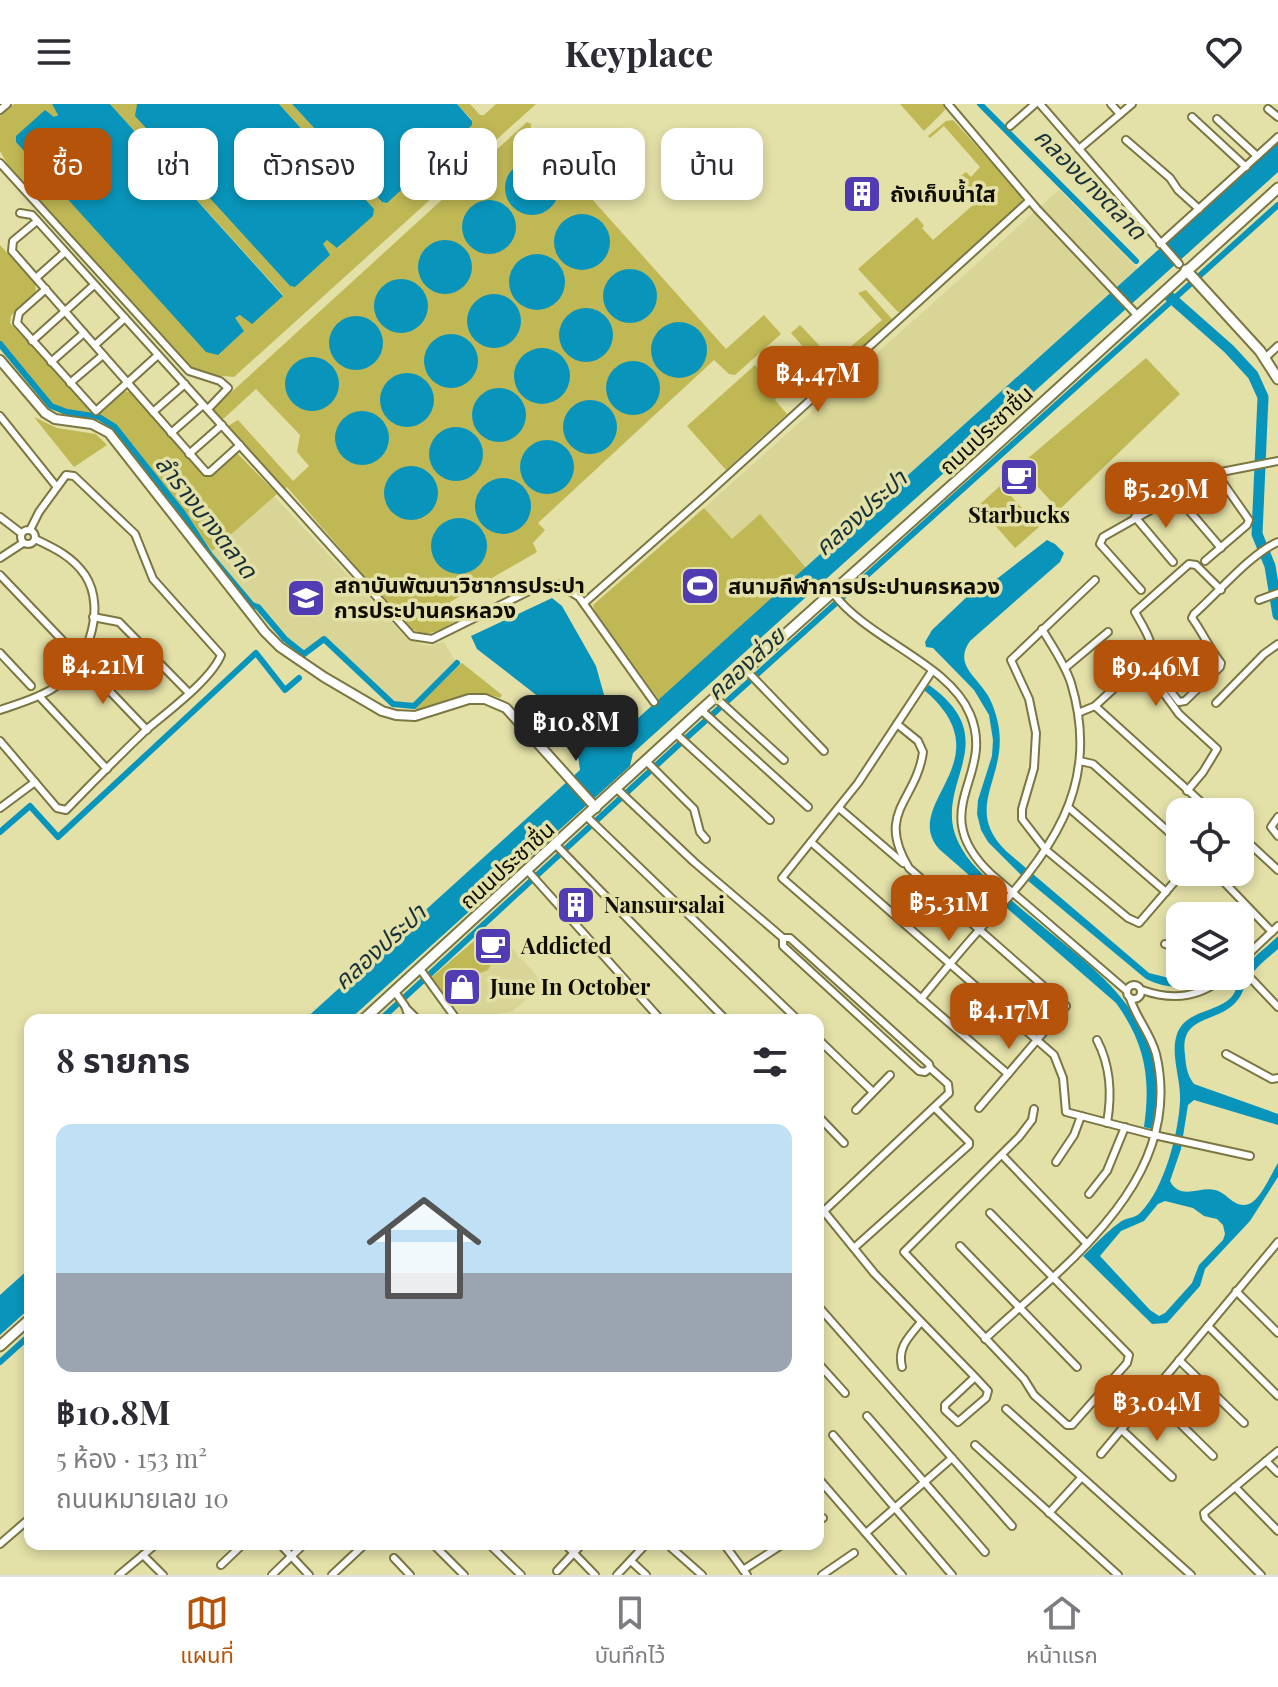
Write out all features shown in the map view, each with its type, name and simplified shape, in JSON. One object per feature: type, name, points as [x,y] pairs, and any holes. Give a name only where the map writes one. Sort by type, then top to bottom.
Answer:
[{"type":"main road","name":"ถนนประชาชื่น","points":[[371,1014],[397,995],[529,872],[591,822],[594,806],[619,792],[651,767],[678,736],[834,595],[1134,312],[1278,188]]},
{"type":"main road","points":[[1186,270],[1265,358],[1278,379]]},
{"type":"main road","points":[[0,1346],[24,1324]]},
{"type":"street","points":[[0,110],[7,104]]},
{"type":"street","points":[[948,104],[1029,201],[1134,312]]},
{"type":"street","points":[[1010,126],[1038,104],[1186,270]]},
{"type":"street","points":[[1111,104],[1120,114]]},
{"type":"street","points":[[1079,149],[1132,104]]},
{"type":"street","points":[[1268,109],[1278,117]]},
{"type":"street","points":[[1192,117],[1246,167]]},
{"type":"street","points":[[1217,119],[1257,156]]},
{"type":"street","points":[[1161,244],[1278,137]]},
{"type":"street","points":[[1126,140],[1170,178],[1199,209]]},
{"type":"street","points":[[0,163],[189,371],[220,381],[228,388],[171,433]]},
{"type":"street","points":[[584,603],[1029,201]]},
{"type":"street","points":[[20,213],[32,215],[412,636],[432,639],[537,587],[558,584],[584,603],[654,702]]},
{"type":"street","points":[[37,221],[13,241],[11,247],[189,454],[208,473],[240,445]]},
{"type":"street","points":[[36,278],[65,252]]},
{"type":"street","points":[[32,341],[94,285]]},
{"type":"street","points":[[46,289],[17,317],[18,325],[96,411],[158,355]]},
{"type":"street","points":[[95,345],[125,318]]},
{"type":"street","points":[[51,362],[84,333]]},
{"type":"street","points":[[1265,358],[1278,346]]},
{"type":"street","points":[[70,383],[103,355]]},
{"type":"street","points":[[0,360],[45,413],[55,419],[92,424],[109,433],[172,516],[280,647],[382,711],[415,716],[469,699],[485,699],[506,708],[594,806]]},
{"type":"street","points":[[153,412],[185,384]]},
{"type":"street","points":[[0,416],[56,486]]},
{"type":"street","points":[[189,454],[222,425]]},
{"type":"street","points":[[1141,590],[1100,544],[1103,537],[1216,473],[1278,461]]},
{"type":"street","points":[[1205,561],[1249,520],[1216,473]]},
{"type":"street","points":[[0,741],[57,808],[66,810],[189,693],[218,663],[221,655],[153,579],[135,534],[74,476],[66,475],[30,530],[21,533]]},
{"type":"street","points":[[1175,494],[1221,548]]},
{"type":"street","points":[[0,517],[21,533],[23,543]]},
{"type":"street","points":[[1135,517],[1173,562]]},
{"type":"street","points":[[30,530],[35,534],[35,539]]},
{"type":"street","points":[[0,558],[35,539]]},
{"type":"street","points":[[0,710],[39,696],[59,684],[81,661],[93,617],[91,586],[84,574],[63,553],[35,539]]},
{"type":"street","points":[[1221,590],[1196,565],[1189,564],[1135,612],[1148,632],[1153,653],[1150,664],[1179,702],[1185,701],[1221,663],[1205,642],[1205,635],[1192,618],[1194,614],[1221,590],[1258,553],[1276,542]]},
{"type":"street","points":[[0,575],[63,641]]},
{"type":"street","points":[[1095,580],[1011,660],[1029,699],[1036,733],[1032,780],[1021,814],[1025,825],[1046,850],[1128,918],[1139,923],[1171,886]]},
{"type":"street","points":[[1259,600],[1278,593]]},
{"type":"street","points":[[834,595],[863,625],[947,682],[965,702],[976,728],[976,757],[961,806],[961,817],[966,839],[979,863],[1012,895],[1137,1000],[1142,990]]},
{"type":"street","points":[[93,617],[119,622],[189,693]]},
{"type":"street","points":[[921,999],[1024,880],[1057,833],[1068,807],[1080,761],[1078,713],[1065,668],[1042,629]]},
{"type":"street","points":[[1065,668],[1108,632]]},
{"type":"street","points":[[1216,703],[1264,654],[1278,644]]},
{"type":"street","points":[[0,653],[31,686]]},
{"type":"street","points":[[81,661],[147,730]]},
{"type":"street","points":[[1078,713],[1095,706],[1135,669],[1144,666],[1179,714],[1216,747],[1216,753],[1187,791]]},
{"type":"street","points":[[932,671],[839,808],[784,875],[785,882],[1008,1074]]},
{"type":"street","points":[[749,673],[824,751]]},
{"type":"street","points":[[39,696],[107,769]]},
{"type":"street","points":[[718,699],[784,760]]},
{"type":"street","points":[[1095,706],[1195,798]]},
{"type":"street","points":[[704,713],[808,807]]},
{"type":"street","points":[[883,845],[894,830],[923,752],[918,741],[897,724]]},
{"type":"street","points":[[678,736],[770,820]]},
{"type":"street","points":[[1080,761],[1093,764],[1166,829]]},
{"type":"street","points":[[651,767],[694,809],[700,832],[706,839]]},
{"type":"street","points":[[0,808],[35,782]]},
{"type":"street","points":[[619,792],[694,862],[783,938],[790,938],[950,1086],[949,1093],[935,1108],[824,1211],[874,1273],[975,1377],[989,1394],[960,1422],[956,1421],[945,1410],[945,1405],[975,1377]]},
{"type":"street","points":[[1068,807],[1166,892]]},
{"type":"street","points":[[839,808],[1066,1006],[979,1108]]},
{"type":"street","points":[[1278,817],[1271,827],[1278,836]]},
{"type":"street","points":[[591,822],[792,1014]]},
{"type":"street","points":[[894,830],[909,868]]},
{"type":"street","points":[[811,842],[1054,1055],[1061,1069],[1066,1112],[1250,1156]]},
{"type":"street","points":[[559,847],[720,1014]]},
{"type":"street","points":[[1254,848],[1278,870]]},
{"type":"street","points":[[529,872],[656,1014]]},
{"type":"street","points":[[1228,886],[1272,932]]},
{"type":"street","points":[[1254,952],[1278,926]]},
{"type":"street","points":[[783,938],[783,945],[919,1071],[925,1072],[930,1068]]},
{"type":"street","points":[[811,970],[817,963]]},
{"type":"street","points":[[421,971],[453,1014]]},
{"type":"street","points":[[1254,982],[1278,1007]]},
{"type":"street","points":[[1129,994],[1133,985],[1168,997],[1204,990]]},
{"type":"street","points":[[985,1339],[1087,1244],[1113,1215],[1136,1183],[1150,1154],[1160,1096],[1156,1055],[1149,1033],[1129,994]]},
{"type":"street","points":[[397,995],[412,1014]]},
{"type":"street","points":[[406,1008],[408,1014]]},
{"type":"street","points":[[867,1021],[873,1013]]},
{"type":"street","points":[[1097,1040],[1106,1060],[1110,1083],[1107,1123]]},
{"type":"street","points":[[824,1045],[873,1092]]},
{"type":"street","points":[[1226,1054],[1272,1079],[1278,1078]]},
{"type":"street","points":[[856,1110],[890,1075]]},
{"type":"street","points":[[854,1248],[969,1145],[935,1108]]},
{"type":"street","points":[[990,1213],[1130,1358],[1072,1425],[1067,1425],[1034,1395],[1024,1379],[907,1257],[905,1249],[1002,1155],[1027,1127],[1034,1109]]},
{"type":"street","points":[[1056,1162],[1074,1135],[1081,1116]]},
{"type":"street","points":[[824,1122],[844,1143]]},
{"type":"street","points":[[1089,1194],[1107,1171],[1125,1127]]},
{"type":"street","points":[[1002,1155],[1087,1244]]},
{"type":"street","points":[[1101,1454],[1278,1242]]},
{"type":"street","points":[[960,1246],[1077,1367]]},
{"type":"street","points":[[1236,1291],[1278,1333]]},
{"type":"street","points":[[824,1313],[1012,1526]]},
{"type":"street","points":[[1271,1325],[1278,1318]]},
{"type":"street","points":[[902,1367],[902,1346],[921,1322]]},
{"type":"street","points":[[1208,1326],[1278,1396]]},
{"type":"street","points":[[1179,1360],[1244,1423]]},
{"type":"street","points":[[824,1370],[845,1393]]},
{"type":"street","points":[[1151,1395],[1213,1456]]},
{"type":"street","points":[[1006,1409],[1191,1575]]},
{"type":"street","points":[[867,1416],[985,1552]]},
{"type":"street","points":[[1122,1430],[1172,1477]]},
{"type":"street","points":[[833,1435],[952,1575]]},
{"type":"street","points":[[975,1445],[1118,1575]]},
{"type":"street","points":[[1261,1575],[1205,1518],[1206,1509],[1278,1451]]},
{"type":"street","points":[[866,1533],[952,1458]]},
{"type":"street","points":[[1266,1461],[1278,1473]]},
{"type":"street","points":[[1049,1513],[1081,1478]]},
{"type":"street","points":[[824,1485],[902,1575]]},
{"type":"street","points":[[1235,1487],[1278,1531]]},
{"type":"street","points":[[0,1544],[24,1523]]},
{"type":"street","points":[[119,1575],[149,1550]]},
{"type":"street","points":[[221,1565],[237,1550]]},
{"type":"street","points":[[286,1550],[309,1575]]},
{"type":"street","points":[[272,1575],[298,1550]]},
{"type":"street","points":[[332,1575],[359,1550]]},
{"type":"street","points":[[439,1550],[462,1574]]},
{"type":"street","points":[[495,1550],[521,1575]]},
{"type":"street","points":[[572,1550],[595,1575]]},
{"type":"street","points":[[617,1575],[641,1550]]},
{"type":"street","points":[[674,1550],[702,1575]]},
{"type":"street","points":[[728,1550],[745,1572],[775,1550]]},
{"type":"street","points":[[557,1571],[574,1552]]},
{"type":"street","points":[[822,1575],[854,1553]]},
{"type":"street","points":[[143,1555],[163,1575]]},
{"type":"street","points":[[394,1558],[410,1575]]},
{"type":"street","points":[[631,1561],[646,1575]]},
{"type":"shaded area","points":[[14,104],[52,104],[58,114],[54,118],[44,111],[60,128],[24,128],[24,185],[0,151],[0,116]]},
{"type":"shaded area","points":[[110,104],[137,104],[136,116],[147,128],[132,128]]},
{"type":"shaded area","points":[[279,104],[292,104],[314,128],[301,128]]},
{"type":"shaded area","points":[[457,104],[470,104],[480,115],[484,115],[496,104],[536,104],[497,139],[497,128],[458,128],[472,120]]},
{"type":"shaded area","points":[[900,104],[943,104],[945,110],[924,131]]},
{"type":"shaded area","points":[[953,120],[1021,195],[1022,202],[904,311],[898,312],[858,269],[917,217],[933,240],[980,199],[967,185],[962,189],[955,181],[966,172],[971,177],[980,167],[944,126],[930,138],[928,136],[946,121]]},
{"type":"shaded area","points":[[513,135],[513,200],[593,200],[726,349],[764,315],[781,334],[735,375],[729,374],[714,360],[538,523],[545,530],[533,543],[537,552],[450,602],[459,619],[440,630],[422,633],[408,627],[287,487],[284,489],[228,426],[238,420],[293,481],[309,466],[297,452],[300,435],[256,389],[222,420],[213,409],[442,200],[497,200],[497,149]]},
{"type":"shaded area","points":[[400,179],[400,200],[430,200],[234,377],[212,375],[189,366],[38,200],[112,200],[112,185],[235,318],[283,295],[197,200],[212,200],[294,287],[328,239],[338,248],[374,209],[366,200],[387,203]]},
{"type":"shaded area","points":[[1059,190],[1138,269],[806,568],[760,514],[732,540],[704,508]]},
{"type":"shaded area","points":[[0,245],[35,283],[36,291],[11,316],[10,323],[91,411],[98,413],[123,391],[130,392],[206,476],[211,476],[237,453],[277,494],[212,551],[176,500],[171,503],[116,430],[94,417],[62,414],[48,407],[0,349]]},
{"type":"shaded area","points":[[866,290],[892,322],[835,374],[828,375],[791,333],[800,325],[834,361],[882,320],[858,293]]},
{"type":"shaded area","points":[[1146,358],[1180,394],[1059,510],[1019,466]]},
{"type":"shaded area","points":[[755,365],[779,392],[775,400],[787,414],[726,470],[687,426]]},
{"type":"shaded area","points":[[34,417],[57,428],[96,434],[107,445],[74,467]]},
{"type":"shaded area","points":[[1001,485],[1039,527],[1015,548],[978,506]]},
{"type":"shaded area","name":"สถาบันพัฒนาวิชาการประปา การประปานครหลวง","points":[[274,496],[407,639],[427,646],[444,642],[454,659],[462,663],[415,708],[392,707],[325,641],[305,657],[278,635],[208,554]]},
{"type":"shaded area","name":"สนามกีฬาการประปานครหลวง","points":[[704,508],[732,539],[760,514],[806,568],[659,700],[593,605]]},
{"type":"shaded area","points":[[462,663],[502,695],[500,698],[469,694],[417,711],[415,708]]},
{"type":"shaded area","points":[[492,925],[544,984],[513,1011],[460,1014],[432,977]]},
{"type":"shaded area","points":[[474,941],[492,961],[488,970],[467,978],[468,993],[450,1002],[432,977]]},
{"type":"water","points":[[52,104],[110,104],[132,128],[128,128],[128,200],[196,200],[283,296],[252,324],[240,315],[235,318],[244,331],[218,355],[206,352],[68,200],[112,200],[112,128],[25,128],[45,110],[54,117],[58,115]]},
{"type":"water","points":[[137,104],[279,104],[301,128],[234,128],[234,200],[366,200],[374,209],[373,216],[337,248],[327,240],[323,244],[330,255],[295,287],[290,286],[212,200],[218,200],[218,128],[146,128],[135,116]]},
{"type":"water","points":[[292,104],[457,104],[472,121],[469,128],[400,128],[400,191],[387,203],[380,200],[384,200],[384,128],[314,128]]},
{"type":"water","points":[[24,129],[24,151],[16,142],[16,136]]},
{"type":"water","points":[[1278,142],[1278,172],[633,753],[630,766],[356,1014],[311,1014],[580,770],[576,744],[553,708],[477,649],[471,636],[552,598],[562,606],[596,666],[616,738]]},
{"type":"water","points":[[513,169],[513,200],[556,200],[542,213],[522,213],[507,198],[507,178]]},
{"type":"water","points":[[479,202],[499,202],[514,217],[514,237],[499,252],[479,252],[464,237],[464,217]]},
{"type":"water","points":[[582,214],[601,223],[610,242],[601,261],[582,270],[563,261],[554,242],[563,223]]},
{"type":"water","points":[[445,240],[464,248],[472,267],[464,286],[445,294],[426,286],[418,267],[426,248]]},
{"type":"water","points":[[537,254],[557,262],[565,282],[557,302],[537,310],[517,302],[509,282],[517,262]]},
{"type":"water","points":[[630,269],[649,277],[657,296],[649,315],[630,323],[611,315],[603,296],[611,277]]},
{"type":"water","points":[[401,279],[420,287],[428,306],[420,325],[401,333],[382,325],[374,306],[382,287]]},
{"type":"water","points":[[494,294],[513,302],[521,321],[513,340],[494,348],[475,340],[467,321],[475,302]]},
{"type":"water","points":[[586,308],[605,316],[613,335],[605,354],[586,362],[567,354],[559,335],[567,316]]},
{"type":"water","points":[[356,316],[375,324],[383,343],[375,362],[356,370],[337,362],[329,343],[337,324]]},
{"type":"water","points":[[679,322],[699,330],[707,350],[699,370],[679,378],[659,370],[651,350],[659,330]]},
{"type":"water","points":[[451,334],[462,336],[470,342],[476,350],[476,372],[470,380],[462,386],[451,388],[440,386],[432,380],[426,372],[424,361],[426,350],[432,342],[440,336]]},
{"type":"water","points":[[542,348],[561,357],[570,376],[561,395],[542,404],[523,395],[514,376],[523,357]]},
{"type":"water","points":[[312,357],[331,365],[339,384],[331,403],[312,411],[293,403],[285,384],[293,365]]},
{"type":"water","points":[[633,361],[652,369],[660,388],[652,407],[633,415],[614,407],[606,388],[614,369]]},
{"type":"water","points":[[407,373],[426,381],[434,400],[426,419],[407,427],[388,419],[380,400],[388,381]]},
{"type":"water","points":[[499,388],[518,396],[526,415],[518,434],[499,442],[480,434],[472,415],[480,396]]},
{"type":"water","points":[[590,400],[609,408],[617,427],[609,446],[590,454],[571,446],[563,427],[571,408]]},
{"type":"water","points":[[362,411],[381,419],[389,438],[381,457],[362,465],[343,457],[335,438],[343,419]]},
{"type":"water","points":[[456,427],[475,435],[483,454],[475,473],[456,481],[437,473],[429,454],[437,435]]},
{"type":"water","points":[[547,440],[566,448],[574,467],[566,486],[547,494],[528,486],[520,467],[528,448]]},
{"type":"water","points":[[411,466],[430,474],[438,493],[430,512],[411,520],[392,512],[384,493],[392,474]]},
{"type":"water","points":[[503,478],[523,486],[531,506],[523,526],[503,534],[483,526],[475,506],[483,486]]},
{"type":"water","points":[[459,518],[479,526],[487,546],[479,566],[459,574],[439,566],[431,546],[439,526]]},
{"type":"water","points":[[1047,540],[1064,553],[1060,562],[970,641],[964,656],[968,669],[989,698],[999,729],[1000,747],[987,807],[994,836],[1006,851],[1149,973],[1166,977],[1166,985],[1146,979],[1021,875],[988,842],[981,830],[978,800],[992,756],[989,715],[974,690],[933,648],[926,647],[925,642],[932,630],[972,592],[985,588]]},
{"type":"water","points":[[929,685],[952,706],[963,727],[965,746],[952,806],[953,827],[962,849],[989,880],[1095,970],[1132,1012],[1146,1036],[1156,1071],[1152,1129],[1144,1127],[1147,1093],[1144,1062],[1134,1032],[1116,1003],[939,849],[930,832],[931,815],[955,759],[956,738],[947,715],[924,690]]},
{"type":"water","points":[[1278,936],[1278,949],[1254,971],[1254,958]]},
{"type":"water","points":[[1235,990],[1244,990],[1228,1009],[1201,1021],[1188,1033],[1185,1055],[1188,1074],[1194,1084],[1278,1114],[1278,1125],[1194,1100],[1188,1105],[1181,1149],[1170,1181],[1174,1187],[1185,1192],[1215,1190],[1244,1205],[1258,1197],[1278,1163],[1278,1177],[1250,1221],[1205,1269],[1200,1286],[1167,1323],[1152,1324],[1083,1256],[1114,1227],[1140,1213],[1149,1203],[1163,1176],[1179,1113],[1175,1050],[1177,1034],[1186,1021],[1220,1005]],"holes":[[[1165,1201],[1193,1208],[1204,1216],[1217,1219],[1223,1225],[1223,1240],[1199,1265],[1192,1283],[1159,1316],[1100,1256],[1121,1231],[1144,1221],[1158,1204]]]},
{"type":"water","points":[[24,1273],[24,1313],[0,1335],[0,1295]]},
{"type":"waterway","name":"คลองบางตลาด","points":[[980,104],[1136,261]]},
{"type":"waterway","name":"คลองส่วย","points":[[387,1014],[674,749],[1278,205]]},
{"type":"waterway","name":"คลองบางตลาด","points":[[1169,296],[1229,349],[1253,375],[1263,397],[1257,534],[1270,566],[1278,615]]},
{"type":"waterway","name":"ลำรางบางตลาด","points":[[0,344],[51,406],[99,417],[115,427],[182,512],[210,555],[252,605],[258,607],[285,639],[304,654],[324,639],[393,704],[414,706],[457,663]]},
{"type":"waterway","points":[[0,832],[30,806],[58,837],[256,653],[285,690],[299,678]]},
{"type":"waterway","name":"คลองส่วย","points":[[0,1362],[24,1340]]},
{"type":"place","name":"ถังเก็บน้ำใส","points":[[862,194]]},
{"type":"place","name":"Starbucks","points":[[1019,477]]},
{"type":"place","name":"สนามกีฬาการประปานครหลวง","points":[[700,586]]},
{"type":"place","name":"สถาบันพัฒนาวิชาการประปา การประปานครหลวง","points":[[306,598]]},
{"type":"place","name":"Nansursalai","points":[[576,905]]},
{"type":"place","name":"Addicted","points":[[493,946]]},
{"type":"place","name":"June In October","points":[[462,987]]},
{"type":"water label","name":"คลองประปา","points":[[861,513]]},
{"type":"water label","name":"คลองประปา","points":[[380,947]]}]
